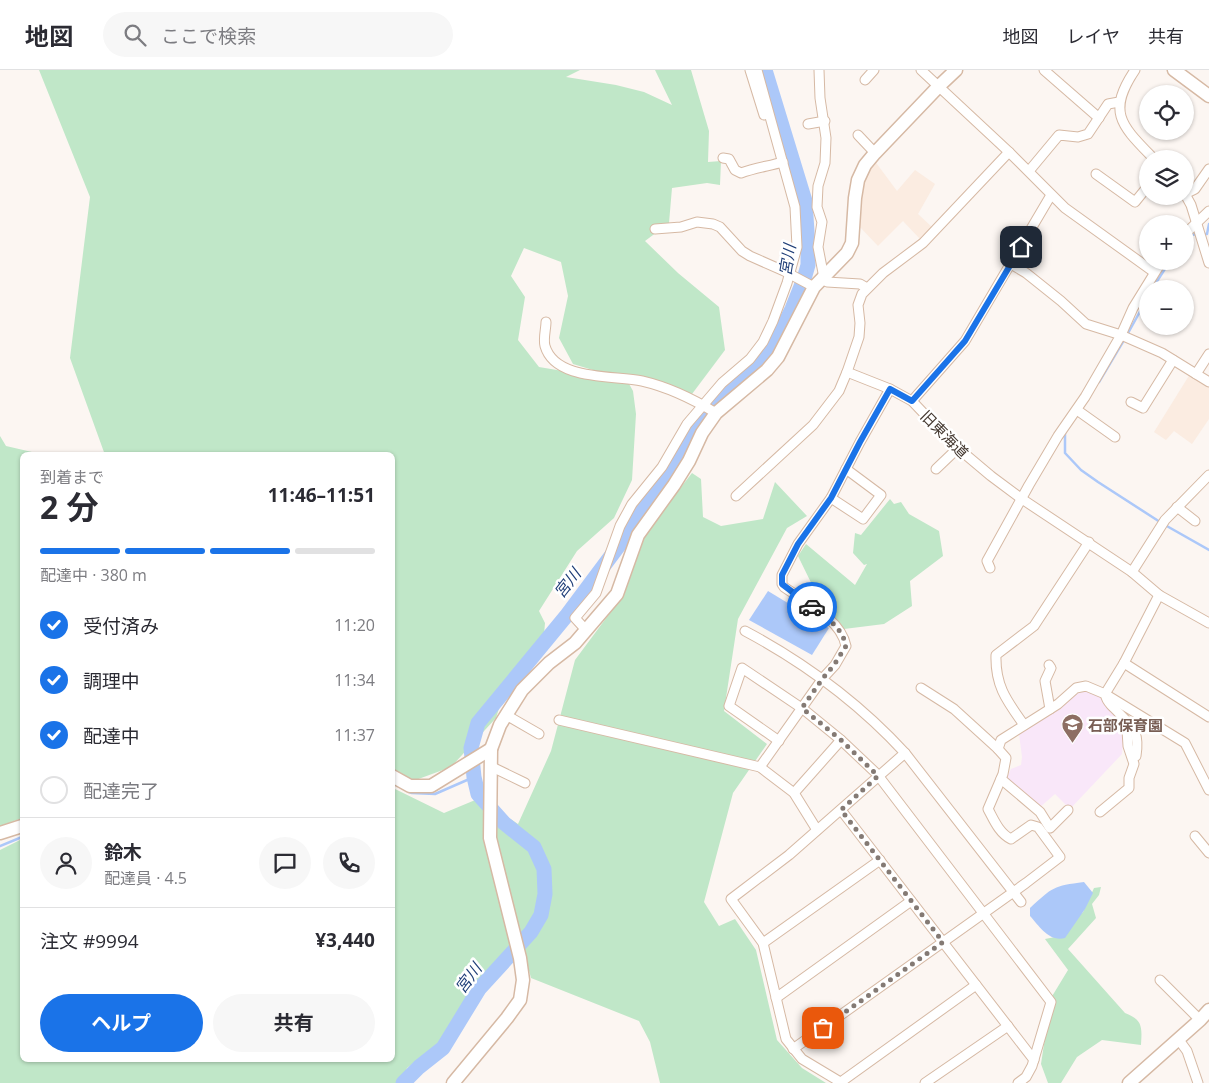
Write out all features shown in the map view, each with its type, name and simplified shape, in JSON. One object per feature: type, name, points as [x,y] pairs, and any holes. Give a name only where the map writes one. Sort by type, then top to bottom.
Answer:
[{"type":"street","points":[[585,629],[575,618],[596,593],[620,526],[632,504],[662,467],[687,424],[722,383],[750,360],[773,321],[791,274],[797,247],[796,207],[750,70]]},
{"type":"street","points":[[757,70],[780,162]]},
{"type":"street","points":[[819,70],[820,98],[825,121],[826,138],[825,163],[818,186],[817,207],[822,222],[818,247],[824,278],[827,282],[860,284],[867,288]]},
{"type":"street","points":[[865,80],[874,70]]},
{"type":"street","points":[[921,70],[1010,152],[1064,208],[1154,272],[1133,308],[1121,335],[1076,410],[1058,436],[987,561],[990,568]]},
{"type":"street","points":[[453,1083],[520,1000],[523,980],[520,958],[490,838],[489,802],[492,749],[500,725],[522,690],[549,663],[575,643],[585,629],[617,594],[638,535],[674,485],[689,461],[702,433],[716,413],[767,370],[778,357],[811,285],[824,278],[847,253],[852,242],[858,180],[865,165],[874,153],[956,70]]},
{"type":"street","points":[[1044,70],[1099,118]]},
{"type":"street","points":[[1134,70],[1119,102],[1120,112],[1125,127],[1146,150]]},
{"type":"street","points":[[1174,70],[1209,96]]},
{"type":"street","points":[[1029,171],[1059,135],[1078,137],[1088,134],[1108,104],[1119,102]]},
{"type":"street","points":[[808,124],[825,121]]},
{"type":"street","points":[[858,136],[874,153]]},
{"type":"street","points":[[736,496],[813,425],[839,391],[860,337],[858,305],[862,294],[883,272],[923,243],[1010,152]]},
{"type":"street","points":[[723,158],[729,160],[735,170],[741,173],[756,167],[780,162]]},
{"type":"street","points":[[1194,190],[1209,169]]},
{"type":"street","points":[[1096,174],[1135,202],[1139,197]]},
{"type":"street","name":"旧東海道","points":[[1051,195],[965,341],[912,401],[958,448],[1022,499],[1089,542],[1160,594],[1209,623]]},
{"type":"street","points":[[1191,205],[1209,264]]},
{"type":"street","points":[[1196,222],[1209,211]]},
{"type":"street","points":[[655,229],[681,227],[698,222],[713,224],[720,227],[742,251],[811,285]]},
{"type":"street","points":[[1011,264],[1061,301],[1086,324],[1121,335],[1173,360],[1209,382]]},
{"type":"street","points":[[546,322],[545,345],[553,360],[569,369],[594,376],[641,381],[670,390],[716,413]]},
{"type":"street","points":[[1196,374],[1209,354]]},
{"type":"street","points":[[1131,402],[1142,408],[1173,360]]},
{"type":"street","points":[[846,372],[890,389],[912,401]]},
{"type":"street","points":[[760,767],[823,678],[841,656],[846,646],[844,639],[832,622],[784,587],[781,580],[798,544],[831,498],[890,389]]},
{"type":"street","points":[[1076,410],[1115,437]]},
{"type":"street","points":[[936,469],[958,448]]},
{"type":"street","points":[[831,498],[863,519],[882,494],[846,469]]},
{"type":"street","points":[[1132,572],[1165,520],[1209,476]]},
{"type":"street","points":[[1177,507],[1195,520]]},
{"type":"street","points":[[1024,724],[1000,689],[996,671],[996,656],[1034,626],[1089,542]]},
{"type":"street","points":[[1105,694],[1124,663],[1160,594]]},
{"type":"street","points":[[745,630],[781,650],[823,678],[871,719],[905,753],[1021,902]]},
{"type":"street","points":[[1124,663],[1209,717]]},
{"type":"street","points":[[1049,665],[1051,668],[1045,681],[1050,709]]},
{"type":"street","points":[[778,742],[729,706],[742,668],[802,708],[841,740],[878,776],[1051,1002],[1034,1060],[1026,1077],[1019,1083]]},
{"type":"street","points":[[998,748],[1001,740],[1058,704],[1076,688],[1086,686],[1105,694],[1185,743],[1209,790]]},
{"type":"street","points":[[793,1049],[1060,857],[1038,827],[1031,825],[1011,839],[996,825],[988,808],[1001,779],[1006,758],[998,748],[954,709],[922,688]]},
{"type":"street","points":[[1105,694],[1108,702],[1132,725],[1137,734],[1136,756]]},
{"type":"street","points":[[506,715],[539,734]]},
{"type":"street","points":[[1100,812],[1129,788],[1129,778],[1134,764],[1128,746],[1124,719]]},
{"type":"street","points":[[559,720],[760,767],[794,793],[817,830]]},
{"type":"street","points":[[794,793],[841,740]]},
{"type":"street","points":[[395,778],[410,786],[431,786],[492,749]]},
{"type":"street","points":[[905,753],[789,855],[731,899],[763,942],[786,1039],[802,1059],[841,1083],[976,985]]},
{"type":"street","points":[[492,767],[525,783]]},
{"type":"street","points":[[1001,779],[1040,812],[1050,828],[1068,810]]},
{"type":"street","points":[[841,810],[1034,1060]]},
{"type":"street","points":[[0,833],[20,827]]},
{"type":"street","points":[[1195,836],[1209,853]]},
{"type":"street","points":[[763,942],[880,860]]},
{"type":"street","points":[[776,998],[911,901]]},
{"type":"street","points":[[1160,980],[1200,1020]]},
{"type":"street","points":[[1129,1083],[1209,1010]]},
{"type":"street","points":[[925,1083],[1008,1026]]},
{"type":"street","points":[[1178,1040],[1187,1051],[1198,1083]]},
{"type":"shaded area","points":[[874,160],[897,191],[915,170],[935,184],[918,214],[933,228],[920,239],[903,221],[878,246],[859,226],[861,183]]},
{"type":"shaded area","points":[[1190,374],[1209,386],[1209,419],[1192,444],[1174,431],[1166,440],[1154,432]]},
{"type":"shaded area","name":"石部保育園","points":[[1087,690],[1101,696],[1117,714],[1124,728],[1122,754],[1070,809],[1055,794],[1038,809],[1006,779],[1011,769],[1021,765],[1022,757],[1019,734],[1061,708],[1076,691]]},
{"type":"green space","points":[[39,70],[580,70],[566,77],[616,85],[644,92],[672,105],[655,70],[691,70],[709,131],[708,162],[721,161],[720,185],[707,183],[672,188],[669,223],[645,241],[678,273],[719,307],[725,350],[692,394],[638,377],[606,374],[573,364],[559,338],[568,296],[561,262],[524,248],[511,276],[525,297],[518,340],[539,367],[628,382],[633,391],[636,414],[632,480],[614,518],[577,551],[539,611],[545,623],[544,635],[508,680],[496,718],[451,767],[413,781],[395,771],[395,452],[104,452],[70,358],[90,197]]},
{"type":"green space","points":[[0,436],[6,446],[32,452],[20,452],[20,819],[0,826]]},
{"type":"green space","points":[[692,473],[701,479],[703,517],[721,526],[763,519],[775,482],[807,516],[787,528],[738,619],[724,711],[767,744],[733,793],[704,902],[719,926],[735,919],[756,950],[777,1040],[802,1068],[826,1083],[660,1083],[650,1042],[639,1021],[531,978],[514,915],[512,946],[438,1043],[407,1068],[401,1083],[0,1083],[0,850],[20,840],[20,1062],[395,1062],[395,789],[444,813],[480,798],[518,824],[551,751],[575,660],[624,594],[642,537]]},
{"type":"green space","points":[[890,499],[894,504],[901,502],[909,514],[939,531],[943,556],[910,581],[912,606],[884,624],[844,629],[839,622],[817,605],[820,601],[798,556],[806,544],[855,585],[867,564],[864,565],[853,553],[855,533],[861,535]]},
{"type":"green space","points":[[1101,887],[1099,895],[1092,904],[1096,918],[1068,949],[1125,1013],[1138,1021],[1141,1029],[1141,1045],[1102,1040],[1077,1057],[1061,1083],[1048,1083],[1041,1064],[1051,998],[1068,970],[1045,939],[1055,937],[1083,912],[1094,888]]},
{"type":"water","points":[[768,591],[829,628],[812,655],[749,620]]},
{"type":"water","points":[[1084,882],[1093,893],[1085,909],[1065,938],[1059,939],[1050,936],[1030,916],[1030,908],[1049,892],[1059,886]]},
{"type":"waterway","name":"宮川","points":[[403,1083],[419,1067],[443,1048],[479,989],[531,932],[541,915],[545,894],[544,869],[534,847],[504,823],[478,794],[471,748],[478,723],[567,615],[620,544],[706,414],[759,364],[772,349],[792,309],[804,279],[808,265],[805,201],[765,70]]},
{"type":"waterway","points":[[1203,234],[1207,234],[1209,224]]},
{"type":"waterway","points":[[1194,234],[1198,234]]},
{"type":"waterway","points":[[1158,280],[1164,270]]},
{"type":"waterway","points":[[1127,335],[1139,313]]},
{"type":"waterway","points":[[1099,382],[1124,340]]},
{"type":"waterway","points":[[1065,432],[1065,453],[1081,470],[1160,522]]},
{"type":"waterway","points":[[1165,525],[1209,550]]},
{"type":"waterway","points":[[409,792],[435,794],[474,777]]},
{"type":"waterway","points":[[0,846],[20,838]]},
{"type":"way so far","points":[[812,607],[837,627],[846,646],[841,656],[802,708],[841,740],[878,776],[841,810],[943,942],[823,1028]]},
{"type":"place","name":"石部保育園","points":[[1072,744]]},
{"type":"route","points":[[812,607],[784,587],[781,580],[798,544],[831,498],[890,389],[912,401],[965,341],[1021,247]]}]
